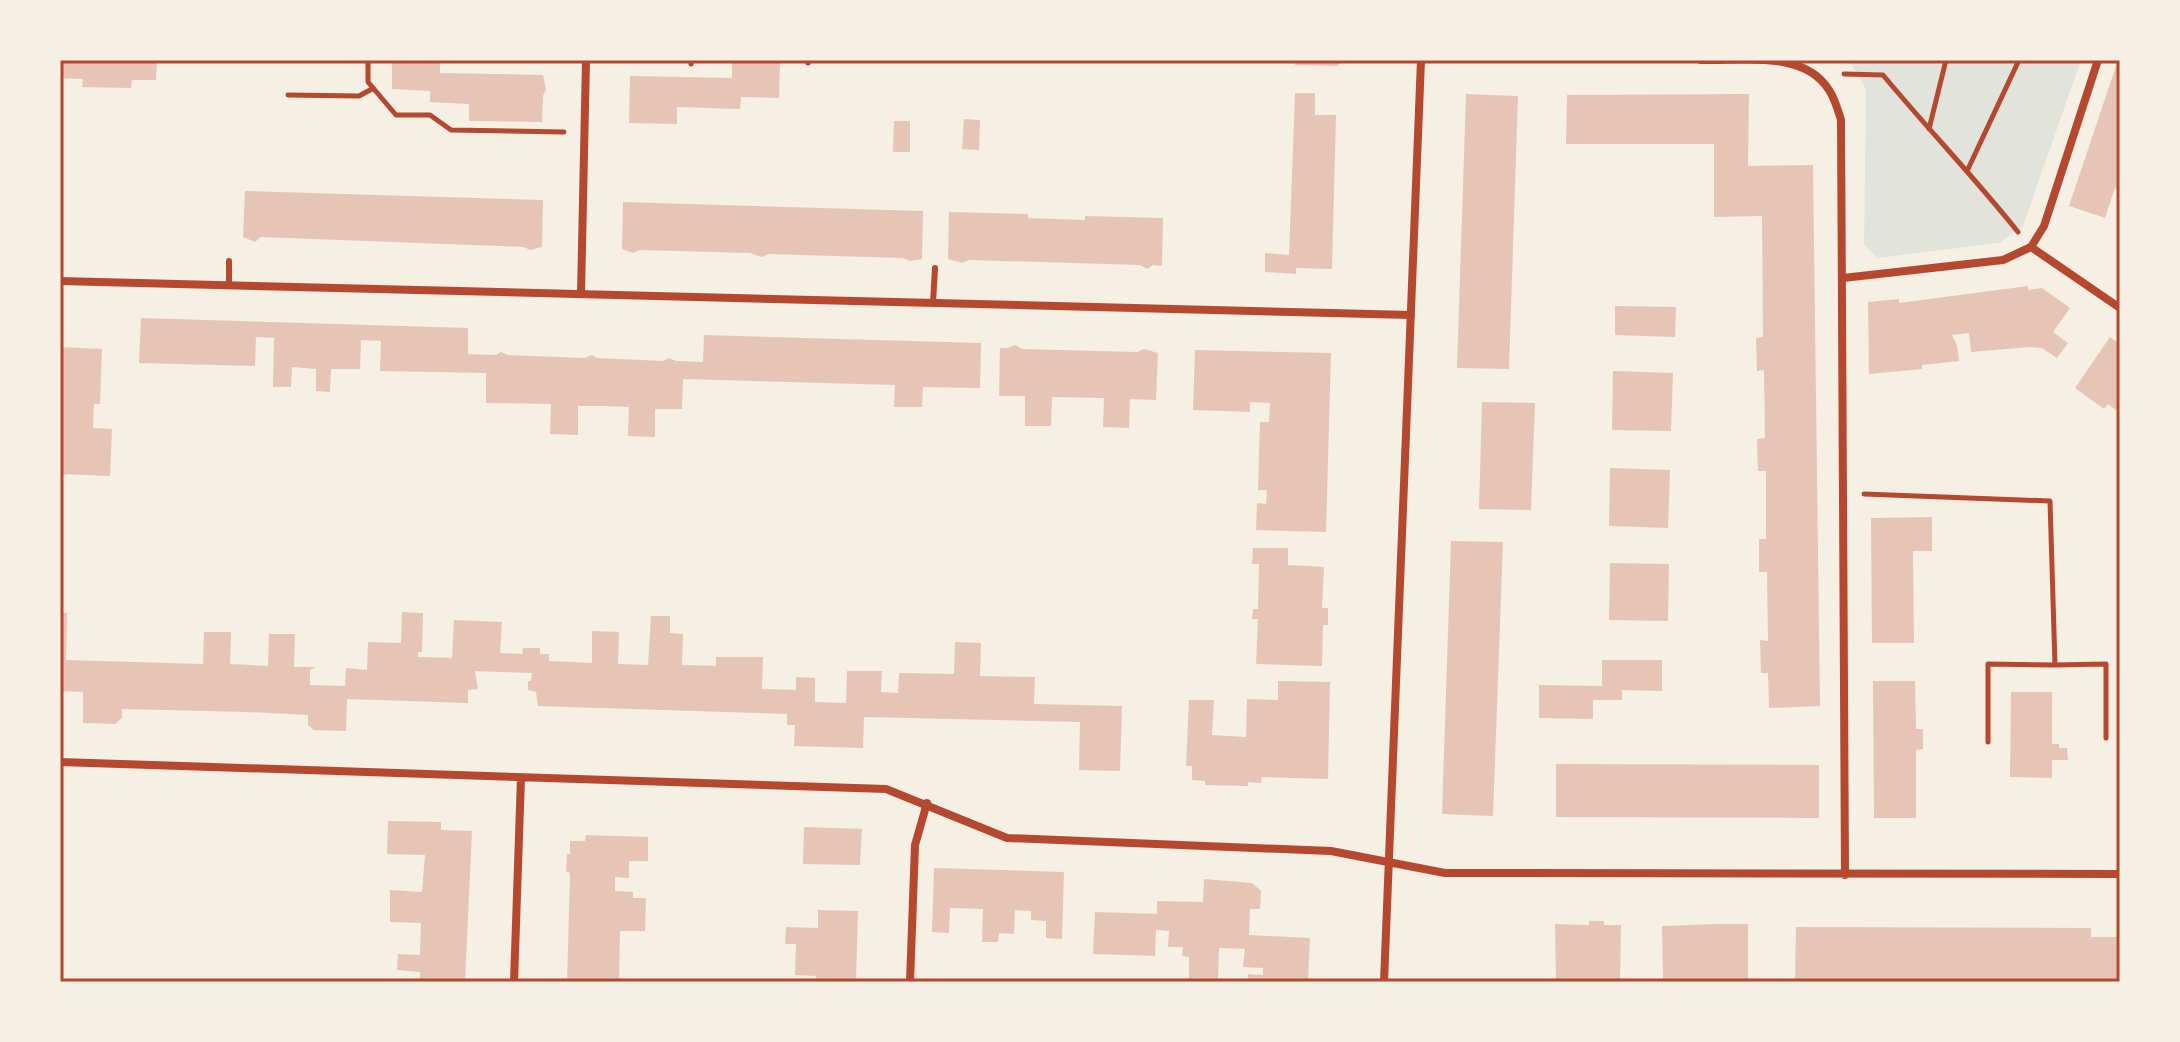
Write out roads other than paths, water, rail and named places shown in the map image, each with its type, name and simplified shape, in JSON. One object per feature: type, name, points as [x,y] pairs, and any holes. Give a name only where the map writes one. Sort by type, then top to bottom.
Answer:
[{"type":"street","points":[[581,294],[586,60]]},
{"type":"street","points":[[1384,982],[1421,60]]},
{"type":"street","points":[[1701,60],[1790,62],[1815,74],[1830,91],[1841,120],[1845,875]]},
{"type":"street","points":[[1843,278],[2003,260],[2031,247],[2044,226],[2098,60]]},
{"type":"street","points":[[2031,247],[2120,308]]},
{"type":"street","points":[[60,281],[1411,315]]},
{"type":"street","points":[[60,762],[886,789],[927,803],[1007,838],[1331,851],[1445,873],[2120,874]]},
{"type":"street","points":[[514,982],[521,778]]},
{"type":"street","points":[[910,982],[915,845],[927,803]]},
{"type":"lane","points":[[229,261],[229,285]]},
{"type":"lane","points":[[933,303],[935,268]]}]
